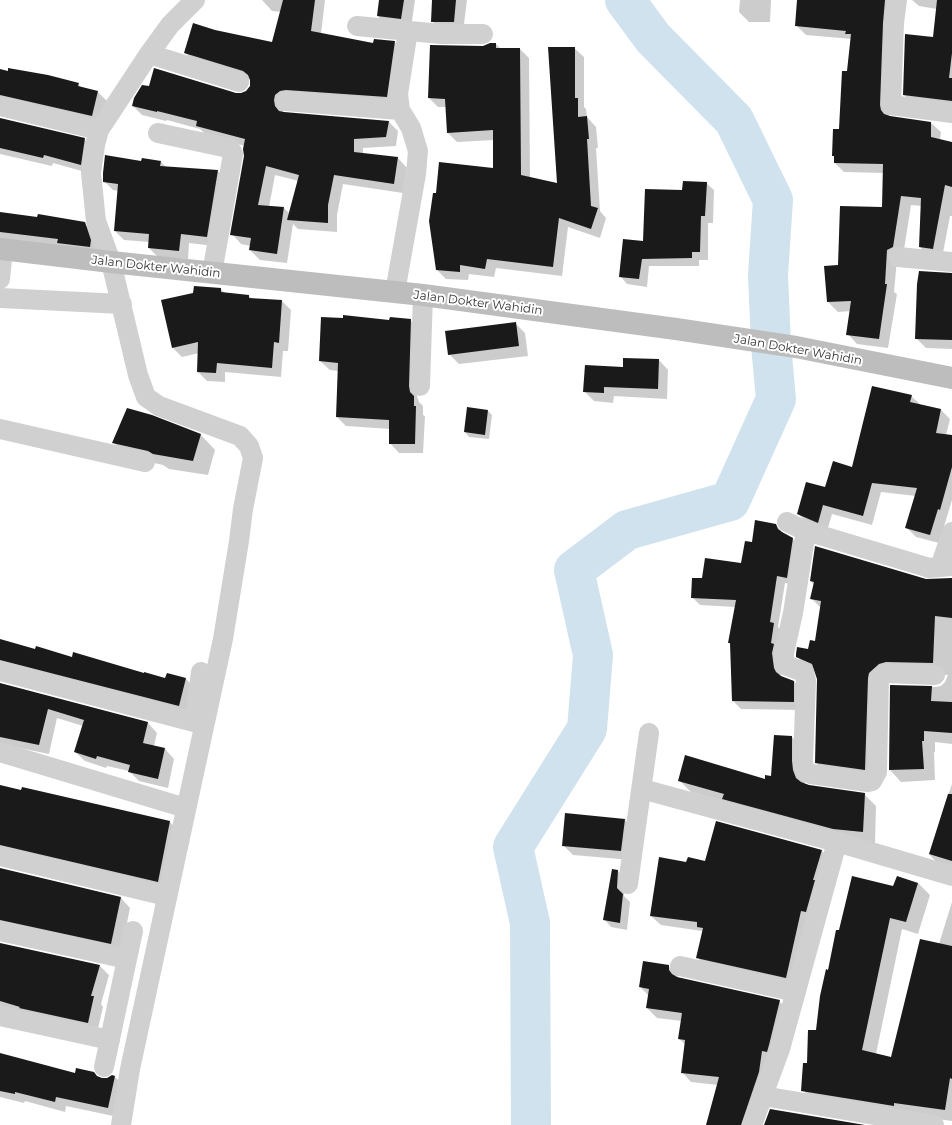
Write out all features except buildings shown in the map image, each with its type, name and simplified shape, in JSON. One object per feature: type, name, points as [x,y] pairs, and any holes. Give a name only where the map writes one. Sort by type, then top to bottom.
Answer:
[{"type":"main road","name":"Jalan Dokter Wahidin","points":[[1,249],[423,295],[676,329],[796,347],[952,378]]},
{"type":"street","points":[[121,1125],[130,1069],[223,639],[243,509],[253,458],[249,446],[240,436],[159,406],[146,397],[138,375],[111,262],[96,221],[91,173],[99,130],[149,54],[170,26],[195,0]]},
{"type":"street","points":[[897,0],[894,23],[891,105],[952,113]]},
{"type":"street","points":[[357,26],[441,34],[483,34]]},
{"type":"street","points":[[394,292],[416,174],[418,152],[411,128],[400,110],[398,94],[408,31]]},
{"type":"street","points":[[149,54],[239,82]]},
{"type":"street","points":[[285,101],[400,110]]},
{"type":"street","points":[[0,106],[99,130]]},
{"type":"street","points":[[158,133],[228,148],[233,154],[212,273]]},
{"type":"street","points":[[0,279],[1,249]]},
{"type":"street","points":[[898,257],[952,262]]},
{"type":"street","points":[[420,386],[423,295]]},
{"type":"street","points":[[0,298],[122,304]]},
{"type":"street","points":[[0,429],[145,462]]},
{"type":"street","points":[[787,522],[806,531],[923,566],[946,567],[952,532]]},
{"type":"street","points":[[806,531],[793,613],[784,653],[784,661],[786,665],[804,672],[806,681],[803,761],[806,772],[868,782],[872,781],[877,772],[879,678],[886,673],[934,674]]},
{"type":"street","points":[[0,671],[194,722]]},
{"type":"street","points":[[0,856],[158,900],[179,806],[201,672]]},
{"type":"street","points":[[628,884],[649,733]]},
{"type":"street","points":[[0,752],[179,806]]},
{"type":"street","points":[[642,789],[837,842],[952,876]]},
{"type":"street","points":[[752,1125],[780,1049],[837,842]]},
{"type":"street","points":[[0,931],[127,960]]},
{"type":"street","points":[[104,1067],[133,931]]},
{"type":"street","points":[[680,966],[796,992]]},
{"type":"street","points":[[0,1016],[110,1040]]},
{"type":"street","points":[[763,1096],[934,1125]]},
{"type":"waterway","points":[[531,1125],[530,923],[513,847],[587,729],[593,655],[574,570],[627,530],[730,501],[776,399],[771,345],[768,275],[773,200],[734,120],[653,38],[625,0]]}]
